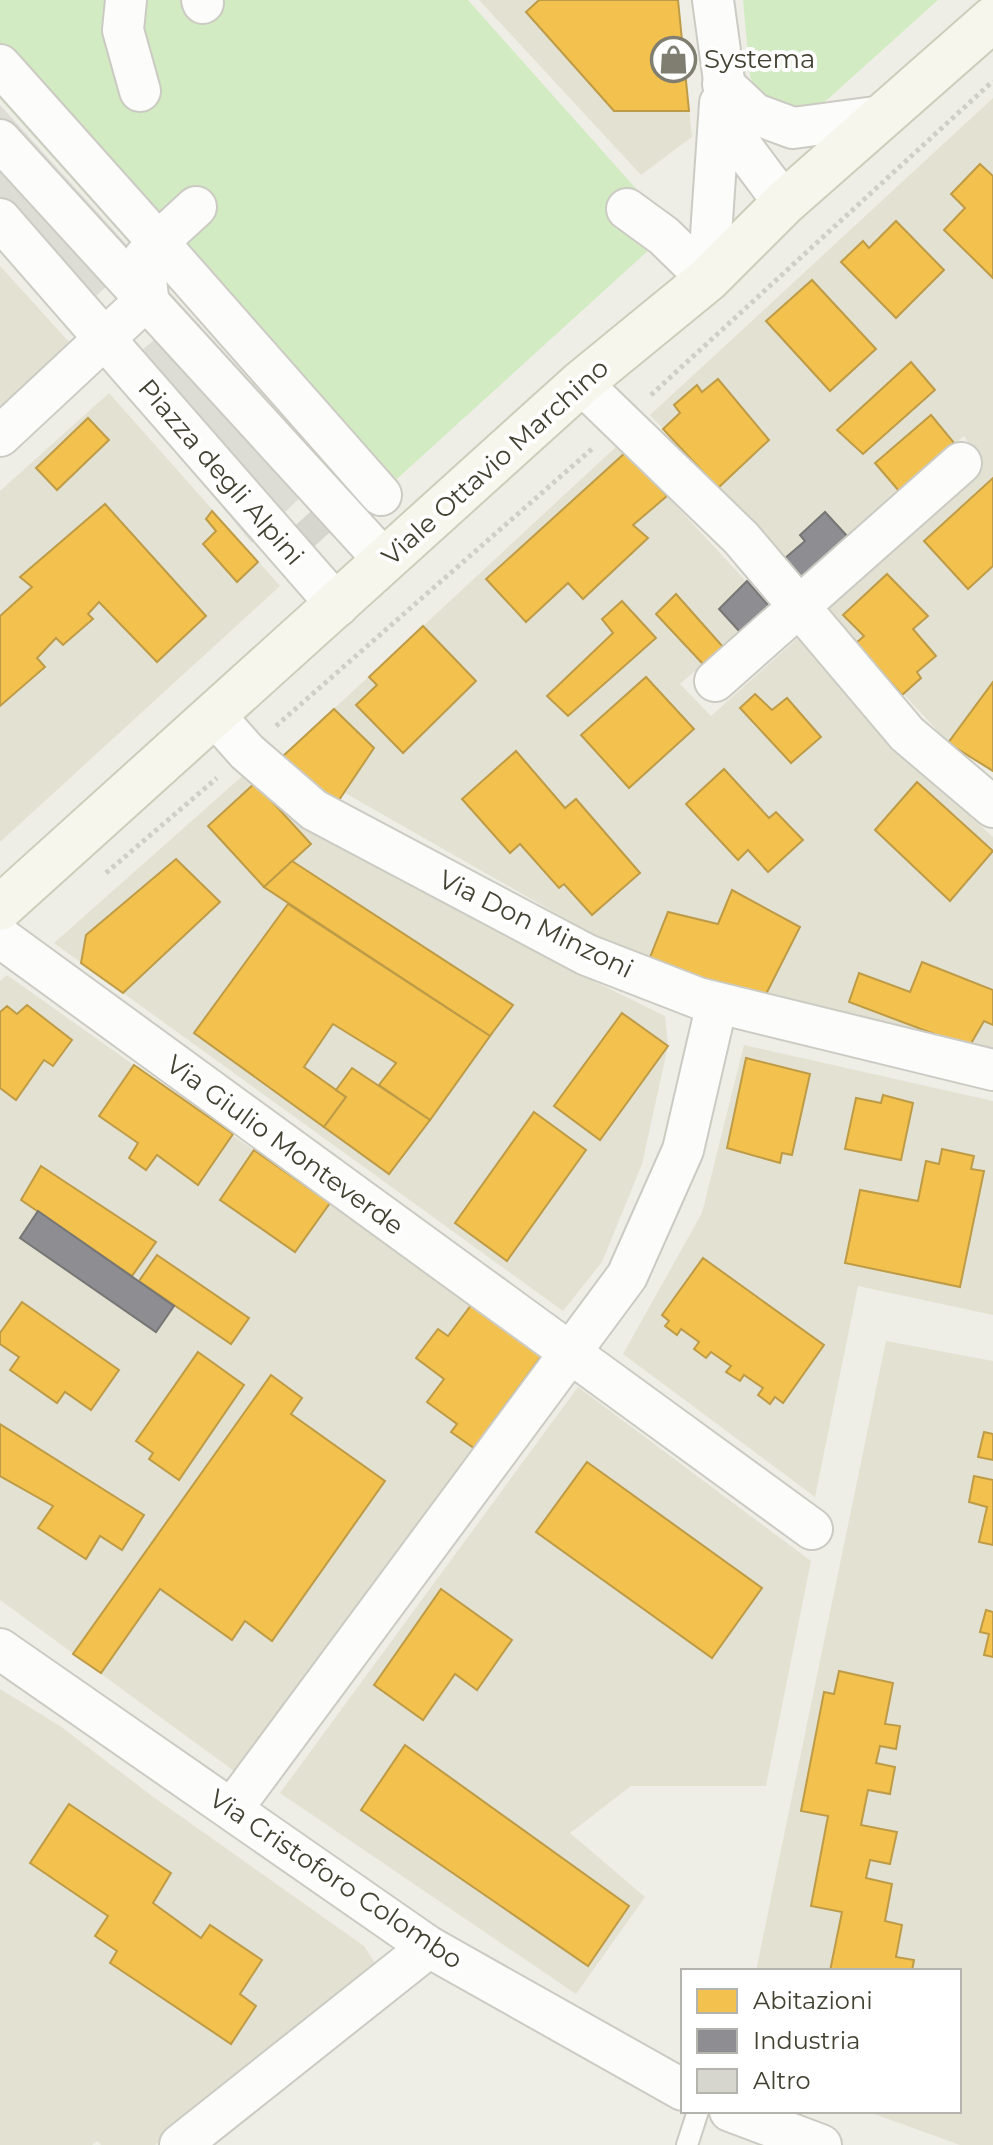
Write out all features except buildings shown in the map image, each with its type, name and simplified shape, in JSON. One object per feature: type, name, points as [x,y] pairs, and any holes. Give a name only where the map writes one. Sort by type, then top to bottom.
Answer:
[{"type":"street","points":[[126,0],[123,30],[140,91]]},
{"type":"street","points":[[713,0],[731,132],[784,203]]},
{"type":"street","name":"Viale Ottavio Marchino","points":[[0,908],[216,717],[581,383],[708,279],[784,203],[993,19]]},
{"type":"street","points":[[0,65],[381,495]]},
{"type":"street","points":[[723,84],[755,114],[793,128],[883,116]]},
{"type":"street","points":[[708,279],[716,137],[723,84]]},
{"type":"street","points":[[0,140],[148,298],[385,561]]},
{"type":"street","points":[[148,298],[144,258],[196,207]]},
{"type":"street","points":[[627,209],[664,236],[708,279]]},
{"type":"street","name":"Piazza degli Alpini","points":[[0,219],[338,606]]},
{"type":"street","points":[[0,436],[148,298]]},
{"type":"street","points":[[581,383],[741,538],[907,734],[993,807]]},
{"type":"street","points":[[715,681],[961,463]]},
{"type":"street","name":"Via Don Minzoni","points":[[216,717],[247,752],[314,810],[587,955],[707,1001],[993,1070]]},
{"type":"street","name":"Via Giulio Monteverde","points":[[0,937],[812,1529]]},
{"type":"street","points":[[232,1809],[627,1276],[683,1150],[707,1001]]},
{"type":"street","name":"Via Cristoforo Colombo","points":[[0,1649],[429,1947],[681,2089]]},
{"type":"street","points":[[180,2145],[429,1947]]},
{"type":"street","points":[[735,2113],[821,2145]]},
{"type":"lane","points":[[687,2145],[697,2113]]},
{"type":"path","points":[[102,877],[622,422],[993,81]]},
{"type":"shaded area","points":[[479,0],[678,0],[692,137],[641,175]]},
{"type":"shaded area","points":[[993,98],[993,771],[948,742],[825,610],[983,466],[964,436],[802,578],[650,415]]},
{"type":"shaded area","points":[[0,105],[344,484],[333,493],[319,480],[252,543],[121,386],[136,355],[166,330],[117,276],[67,324],[0,250]]},
{"type":"shaded area","points":[[0,266],[70,343],[0,406]]},
{"type":"shaded area","points":[[109,393],[280,586],[0,842],[0,491]]},
{"type":"shaded area","points":[[619,444],[769,606],[680,684],[711,716],[798,638],[904,756],[993,837],[993,1053],[647,965],[282,757]]},
{"type":"shaded area","points":[[248,771],[315,835],[337,833],[573,971],[665,1016],[668,1046],[642,1164],[602,1262],[563,1311],[54,943]]},
{"type":"shaded area","points":[[7,975],[542,1355],[234,1771],[0,1600],[0,981]]},
{"type":"shaded area","points":[[744,1045],[993,1101],[993,1315],[858,1286],[815,1497],[623,1354],[702,1213]]},
{"type":"shaded area","points":[[886,1341],[993,1361],[993,2145],[960,2145],[872,2113],[961,2113],[961,1969],[756,1969]]},
{"type":"shaded area","points":[[578,1387],[811,1561],[766,1786],[631,1786],[570,1833],[645,1897],[576,1994],[280,1793]]},
{"type":"shaded area","points":[[0,1689],[60,1726],[152,1796],[364,1946],[377,1966],[369,1985],[155,2145],[101,2145],[97,2141],[92,2145],[0,2145]]},
{"type":"green space","points":[[0,0],[468,0],[672,229],[366,507],[0,99]]},
{"type":"green space","points":[[743,0],[938,0],[828,99],[811,111],[785,112],[757,93],[750,76]]},
{"type":"place","name":"Systema","points":[[673,59]]}]
